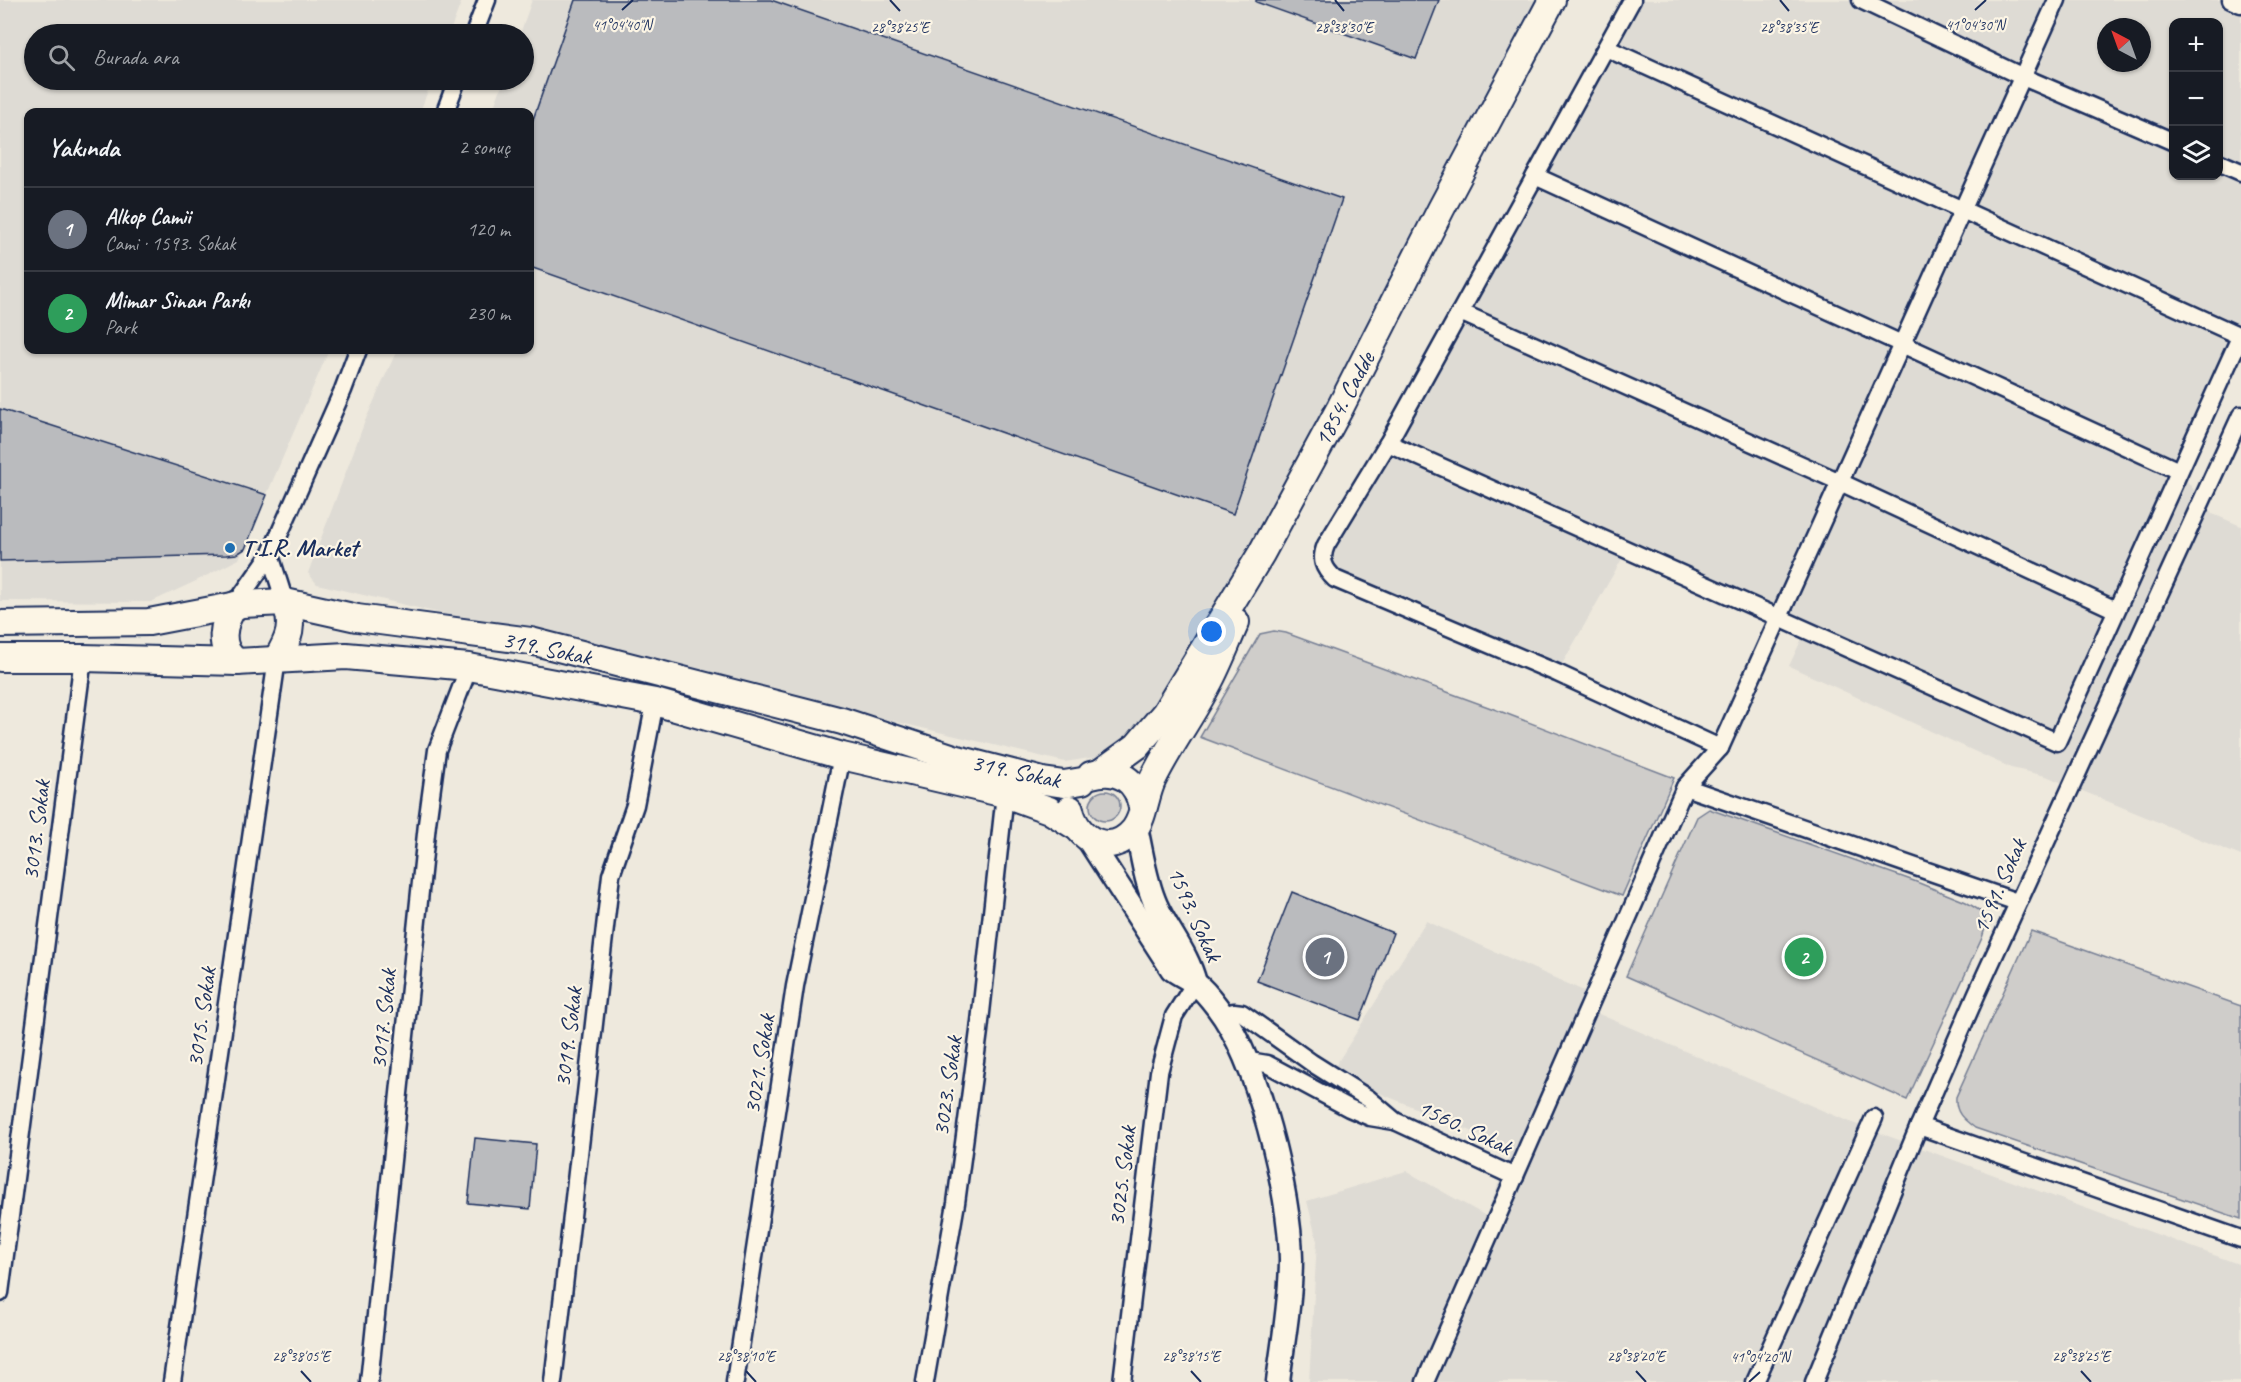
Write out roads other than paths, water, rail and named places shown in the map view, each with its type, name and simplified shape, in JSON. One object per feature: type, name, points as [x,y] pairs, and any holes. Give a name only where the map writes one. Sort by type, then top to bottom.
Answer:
[{"type":"main road","name":"1854. Cadde","points":[[1092,776],[1137,746],[1156,726],[1261,554],[1340,408],[1441,209],[1552,0]]},
{"type":"main road","points":[[1139,817],[1140,795],[1134,784],[1125,776],[1113,772],[1092,776],[1071,798],[1070,808],[1081,832],[1098,843],[1109,844],[1129,836],[1139,817],[1156,773],[1209,683],[1243,606],[1261,554]]},
{"type":"main road","name":"319. Sokak","points":[[0,624],[149,622],[254,602],[285,602],[357,618],[531,641],[831,717],[954,758],[1043,781],[1064,784],[1092,776]]},
{"type":"main road","points":[[277,659],[290,635],[291,620],[285,602]]},
{"type":"main road","points":[[235,605],[226,621],[223,639],[227,651],[237,662]]},
{"type":"main road","name":"319. Sokak","points":[[0,658],[83,657],[237,662],[346,656],[469,667],[655,702],[842,756],[1005,794],[1049,810],[1081,832]]},
{"type":"main road","name":"1593. Sokak","points":[[1139,817],[1155,903],[1168,929],[1188,959],[1195,983]]},
{"type":"main road","name":"1593. Sokak","points":[[1081,832],[1172,969],[1195,983]]},
{"type":"main road","points":[[1195,983],[1223,1015],[1236,1035],[1248,1065],[1274,1148],[1289,1233],[1290,1284],[1278,1382]]},
{"type":"street","points":[[478,24],[487,0]]},
{"type":"street","points":[[1632,0],[1389,443],[1326,545],[1323,562],[1326,571],[1335,579],[1557,673],[1720,748]]},
{"type":"street","points":[[1860,0],[2023,77],[2169,140]]},
{"type":"street","points":[[1425,1382],[1686,787],[1720,748],[2057,0]]},
{"type":"street","points":[[2231,0],[2241,4]]},
{"type":"street","points":[[1389,443],[2057,742],[2241,335],[1962,211],[1606,48]]},
{"type":"street","points":[[446,108],[453,90]]},
{"type":"street","points":[[2223,164],[2241,172]]},
{"type":"street","points":[[1535,176],[2179,471]]},
{"type":"street","points":[[1460,312],[1840,482],[2116,610]]},
{"type":"street","points":[[235,605],[270,555],[343,390],[356,354]]},
{"type":"street","name":"1591. Sokak","points":[[1814,1382],[1919,1126],[2017,902],[2241,415]]},
{"type":"street","points":[[270,555],[285,602]]},
{"type":"street","name":"3013. Sokak","points":[[0,1293],[83,657]]},
{"type":"street","name":"3015. Sokak","points":[[172,1382],[277,659]]},
{"type":"street","name":"3017. Sokak","points":[[369,1382],[427,824],[437,750],[469,667]]},
{"type":"street","name":"3019. Sokak","points":[[553,1382],[611,875],[634,805],[655,702]]},
{"type":"street","name":"3021. Sokak","points":[[735,1382],[795,986],[842,756]]},
{"type":"street","points":[[1686,787],[2017,902]]},
{"type":"street","name":"3023. Sokak","points":[[924,1382],[956,1203],[979,1031],[1005,794]]},
{"type":"street","name":"3025. Sokak","points":[[1122,1382],[1158,1072],[1174,1016],[1195,983]]},
{"type":"street","points":[[1223,1015],[1234,1012],[1242,1013],[1312,1063],[1369,1099],[1395,1121]]},
{"type":"street","points":[[1248,1065],[1255,1062],[1267,1064],[1370,1117],[1395,1121]]},
{"type":"street","points":[[1304,1084],[1309,1084],[1317,1076],[1318,1071],[1312,1063]]},
{"type":"street","points":[[1755,1382],[1874,1118]]},
{"type":"street","name":"1560. Sokak","points":[[1395,1121],[1515,1177]]},
{"type":"street","points":[[1919,1126],[2241,1239]]},
{"type":"place","name":"T.I.R. Market","points":[[230,548]]},
{"type":"place","name":"Alkop Camii","points":[[1325,957]]},
{"type":"place","name":"Mimar Sinan Parkı","points":[[1804,957]]}]
